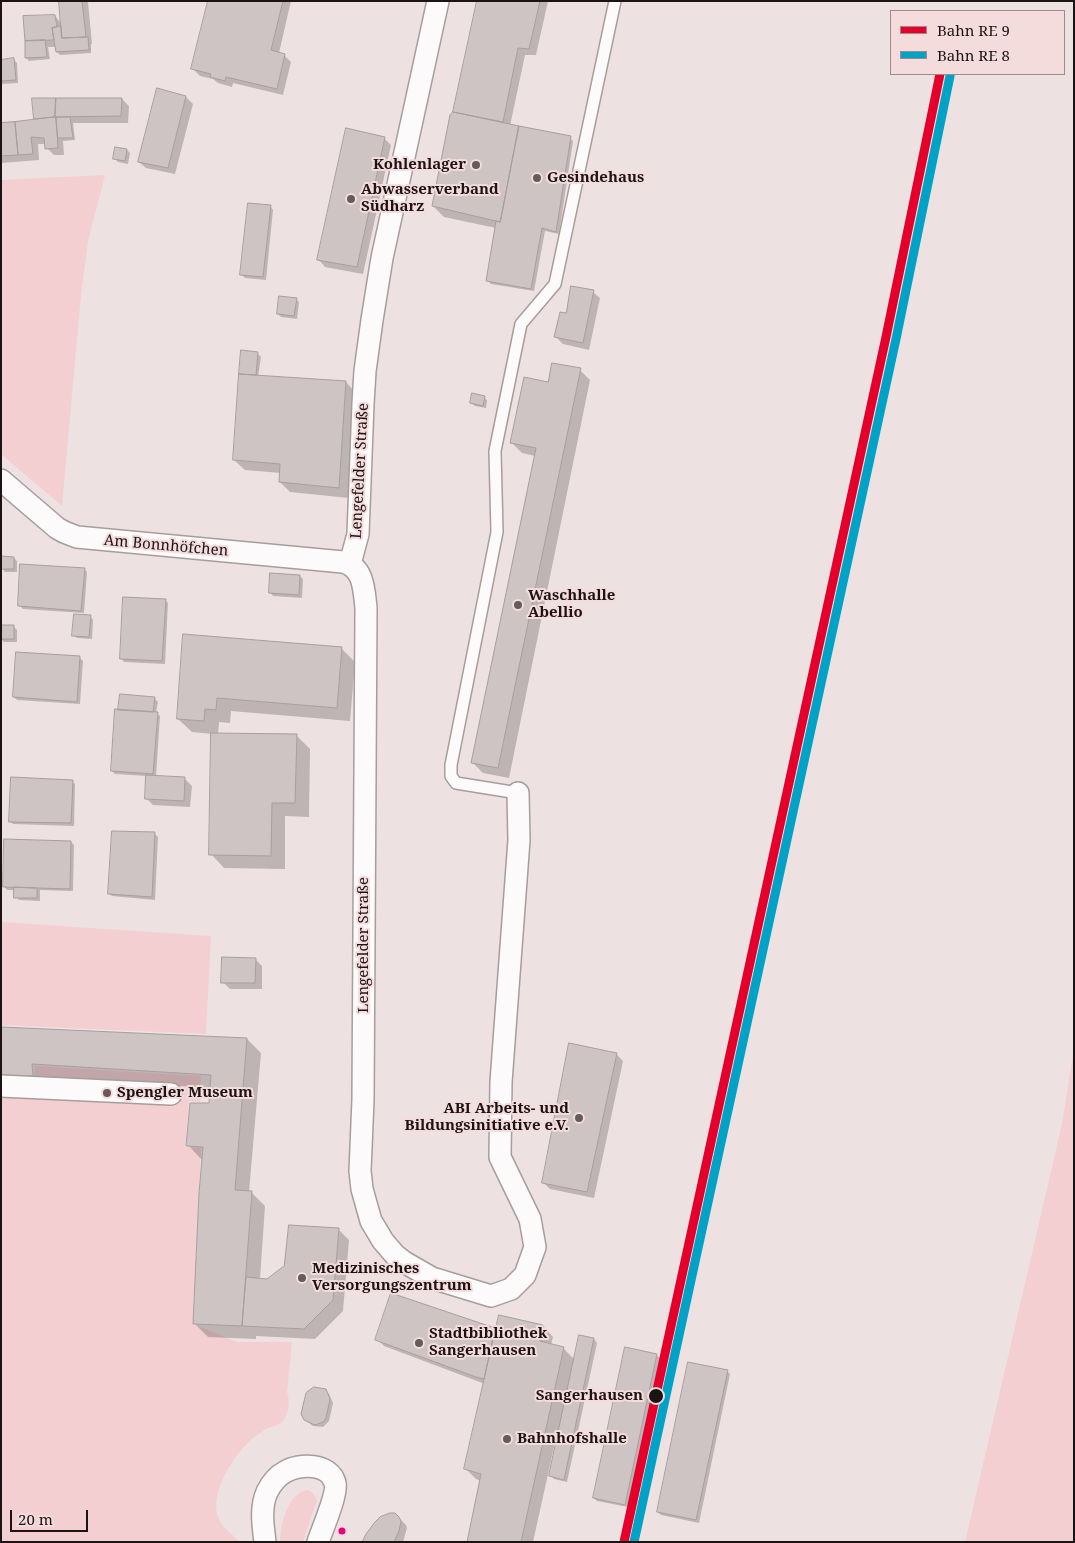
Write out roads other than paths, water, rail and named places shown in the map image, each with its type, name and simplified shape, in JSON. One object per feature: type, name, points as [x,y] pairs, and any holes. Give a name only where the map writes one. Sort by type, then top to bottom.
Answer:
[{"type":"street","name":"Lengefelder Straße","points":[[438,1],[382,258],[372,320],[362,412],[358,534],[350,564],[360,574],[363,581],[366,608],[364,1100],[360,1171],[362,1189],[371,1221],[383,1241],[395,1255],[413,1268],[428,1275],[491,1296],[511,1289],[525,1275],[535,1248],[530,1219],[500,1157],[501,1082],[519,840],[518,793]]},
{"type":"street","name":"Am Bonnhöfchen","points":[[1,480],[57,528],[77,538],[350,564]]},
{"type":"street","points":[[1,1086],[171,1094]]},
{"type":"street","points":[[265,1542],[262,1515],[263,1503],[269,1488],[278,1476],[286,1471],[293,1468],[307,1467],[320,1468],[326,1471],[336,1484],[334,1496],[318,1542]]},
{"type":"lane","points":[[518,793],[456,783],[451,776],[452,765],[497,532],[495,452],[521,324],[556,284],[615,1]]},
{"type":"place","name":"Kohlenlager","points":[[476,165]]},
{"type":"place","name":"Gesindehaus","points":[[537,178]]},
{"type":"place","name":"Abwasserverband Südharz","points":[[351,199]]},
{"type":"place","name":"Waschhalle Abellio","points":[[518,605]]},
{"type":"place","name":"Spengler Museum","points":[[107,1093]]},
{"type":"place","name":"ABI Arbeits- und Bildungsinitiative e.V.","points":[[579,1118]]},
{"type":"place","name":"Medizinisches Versorgungszentrum","points":[[302,1278]]},
{"type":"place","name":"Stadtbibliothek Sangerhausen","points":[[419,1343]]},
{"type":"place","name":"Sangerhausen","points":[[656,1396]]},
{"type":"place","name":"Bahnhofshalle","points":[[507,1439]]}]
